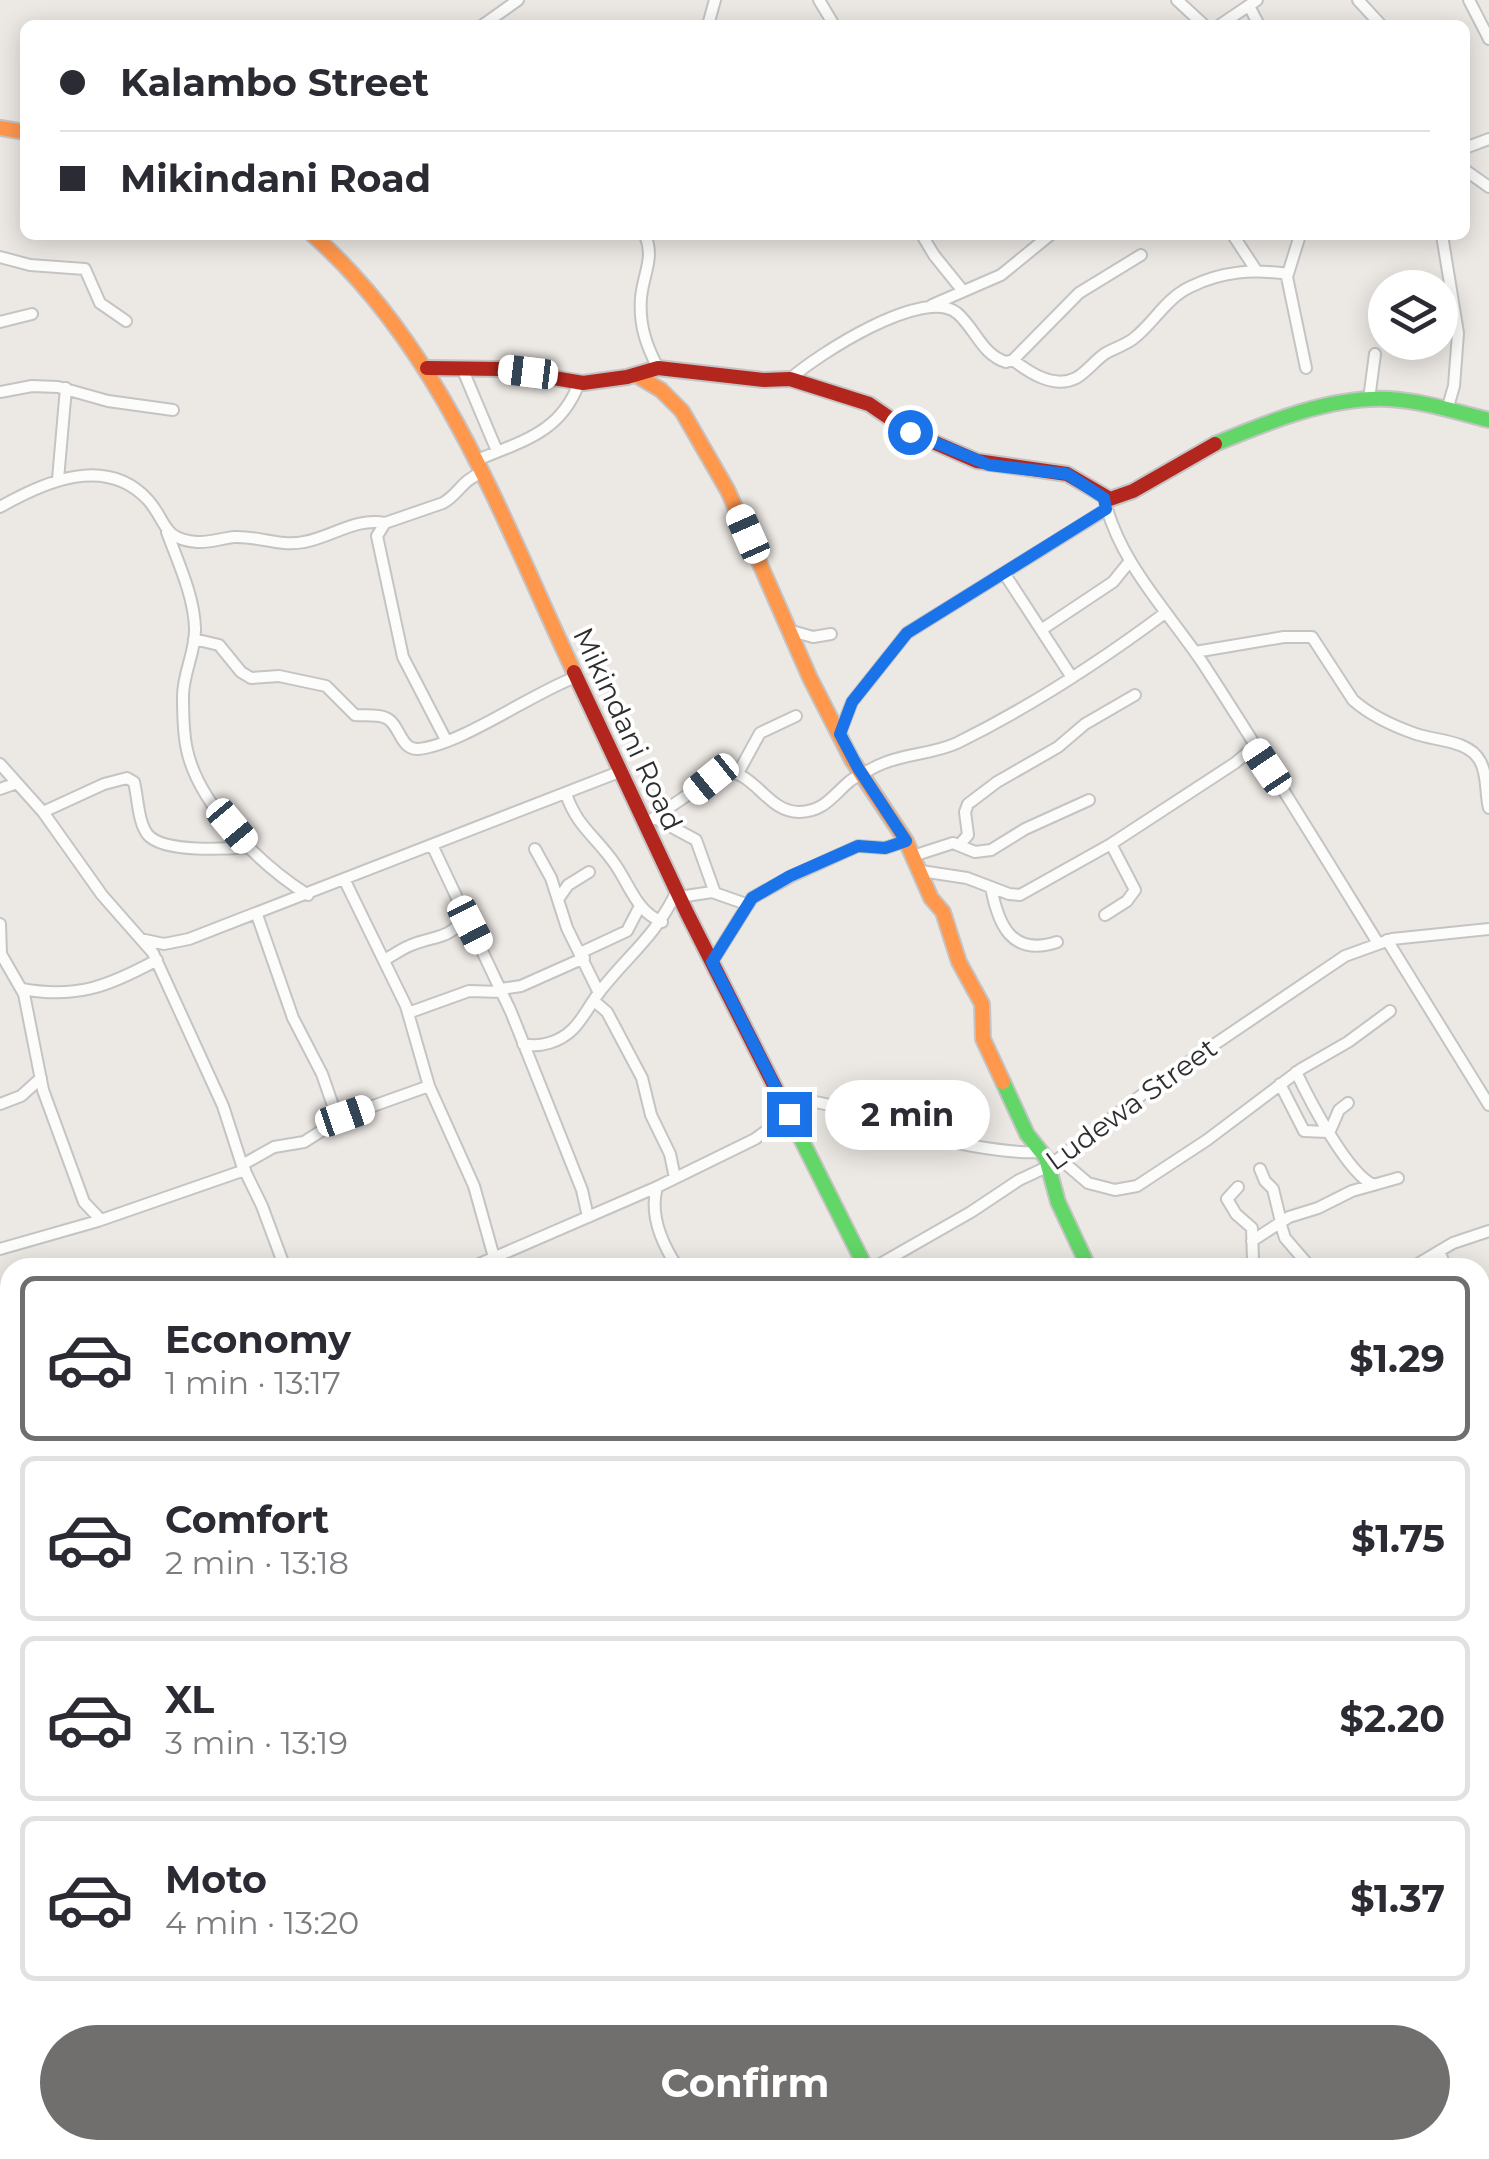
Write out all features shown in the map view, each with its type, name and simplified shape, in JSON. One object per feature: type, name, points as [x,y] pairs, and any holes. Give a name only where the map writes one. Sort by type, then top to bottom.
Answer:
[{"type":"main road","name":"Mikindani Road","points":[[318,240],[368,288],[427,368],[478,467],[619,772],[650,821],[678,894],[865,1258]]},
{"type":"main road","points":[[427,368],[502,369],[580,382],[636,375],[658,368],[764,380],[790,379],[868,404],[910,432],[977,462],[1067,474],[1105,504],[1222,442],[1276,422],[1368,399],[1394,400],[1489,420]]},
{"type":"main road","points":[[636,375],[661,390],[682,411],[728,491],[788,630],[840,734],[906,841],[931,898],[943,912],[962,970],[980,997],[983,1039],[1027,1134],[1054,1163],[1058,1202],[1084,1258]]},
{"type":"street","points":[[504,4],[518,0]]},
{"type":"street","points":[[1177,0],[1199,20]]},
{"type":"street","points":[[1358,0],[1376,20]]},
{"type":"street","points":[[1469,0],[1489,39]]},
{"type":"street","points":[[1228,20],[1253,3]]},
{"type":"street","points":[[646,240],[651,252],[642,294],[644,342],[658,368]]},
{"type":"street","points":[[925,240],[963,291]]},
{"type":"street","points":[[790,379],[840,342],[1001,275],[1043,240]]},
{"type":"street","points":[[1236,240],[1256,270]]},
{"type":"street","points":[[1298,240],[1288,274],[1306,368]]},
{"type":"street","points":[[1443,240],[1458,332],[1448,410]]},
{"type":"street","points":[[927,308],[948,308],[958,314],[992,356],[1006,362],[1013,360],[1080,294],[1141,255]]},
{"type":"street","points":[[0,257],[30,265],[85,269],[100,303],[126,321]]},
{"type":"street","points":[[1013,360],[1053,381],[1078,377],[1105,354],[1133,339],[1166,304],[1191,286],[1256,270],[1288,274]]},
{"type":"street","points":[[0,322],[32,314]]},
{"type":"street","points":[[1368,399],[1374,360]]},
{"type":"street","points":[[462,368],[497,452]]},
{"type":"street","points":[[167,532],[199,542],[240,537],[290,544],[308,542],[365,522],[385,523],[443,504],[497,452],[553,425],[571,404],[580,382]]},
{"type":"street","points":[[0,392],[32,386],[66,388],[108,402],[174,410]]},
{"type":"street","points":[[58,479],[66,388]]},
{"type":"street","points":[[0,507],[58,479],[91,474],[123,484],[147,499],[167,532],[194,612],[194,639],[184,682],[187,750],[210,800],[283,879],[308,895]]},
{"type":"street","points":[[840,734],[852,702],[898,641],[1105,504],[1130,561],[1195,652],[1489,1106]]},
{"type":"street","points":[[385,523],[377,536],[399,643],[418,691],[446,740]]},
{"type":"street","points":[[1041,630],[1113,582],[1130,561]]},
{"type":"street","points":[[1004,573],[1071,676]]},
{"type":"street","points":[[650,821],[721,772],[738,773],[777,805],[799,812],[827,804],[862,774],[905,755],[954,744],[1071,676],[1164,613]]},
{"type":"street","points":[[788,630],[813,638],[831,634]]},
{"type":"street","points":[[1195,652],[1312,636],[1362,708],[1390,724],[1458,744],[1478,756],[1485,772],[1489,808]]},
{"type":"street","points":[[194,639],[219,646],[250,678],[279,676],[326,686],[350,712],[384,716],[394,723],[410,748],[417,749],[446,740],[576,677]]},
{"type":"street","points":[[914,856],[960,844],[969,828],[966,809],[974,800],[1058,747],[1090,720],[1135,695]]},
{"type":"street","points":[[738,773],[760,733],[796,716]]},
{"type":"street","points":[[920,871],[968,878],[1020,895],[1111,844],[1254,747]]},
{"type":"street","points":[[0,764],[43,812],[102,895],[145,940],[223,1106],[282,1258]]},
{"type":"street","points":[[145,940],[178,943],[257,915],[619,772]]},
{"type":"street","points":[[43,812],[126,778],[134,782],[145,830],[156,842],[189,848],[249,846]]},
{"type":"street","points":[[0,789],[17,783]]},
{"type":"street","points":[[566,794],[576,820],[611,858],[640,906],[650,917],[662,922]]},
{"type":"street","points":[[960,844],[975,852],[990,850],[1024,829],[1089,800]]},
{"type":"street","points":[[650,821],[696,840],[716,893]]},
{"type":"street","points":[[712,962],[746,904],[790,876],[858,846],[885,848],[906,841]]},
{"type":"street","points":[[1105,915],[1127,901],[1135,890],[1111,844]]},
{"type":"street","points":[[432,845],[501,990],[582,1190],[588,1217]]},
{"type":"street","points":[[535,849],[583,955],[596,997],[642,1078],[651,1115],[665,1140],[675,1178]]},
{"type":"street","points":[[559,898],[568,884],[590,872]]},
{"type":"street","points":[[345,881],[408,1013],[429,1086],[474,1186],[495,1258]]},
{"type":"street","points":[[991,887],[998,922],[1013,936],[1032,946],[1056,942]]},
{"type":"street","points":[[522,1044],[544,1045],[570,1032],[662,922],[678,894],[716,893],[746,904]]},
{"type":"street","points":[[408,1013],[469,991],[521,986],[627,931],[640,906]]},
{"type":"street","points":[[257,915],[293,1018],[322,1074],[338,1120]]},
{"type":"street","points":[[384,960],[415,943],[452,932],[466,916]]},
{"type":"street","points":[[0,924],[1,954],[22,989],[41,1078],[84,1202],[101,1220]]},
{"type":"street","name":"Ludewa Street","points":[[888,1258],[1054,1163],[1156,1084],[1345,956],[1382,942],[1489,929]]},
{"type":"street","points":[[22,989],[58,994],[82,992],[118,980],[156,960]]},
{"type":"street","points":[[1054,1163],[1088,1183],[1115,1190],[1136,1186],[1390,1010]]},
{"type":"street","points":[[1296,1072],[1328,1132],[1362,1179],[1375,1186]]},
{"type":"street","points":[[0,1104],[21,1096],[41,1078]]},
{"type":"street","points":[[1280,1084],[1304,1131],[1328,1132]]},
{"type":"street","points":[[0,1249],[101,1220],[244,1167],[274,1147],[304,1142],[338,1120],[429,1086]]},
{"type":"street","points":[[780,1094],[835,1106],[864,1099],[916,1132],[1010,1151],[1040,1152]]},
{"type":"street","points":[[1328,1132],[1338,1112],[1348,1103]]},
{"type":"street","points":[[1293,1110],[1304,1104],[1312,1105]]},
{"type":"street","points":[[506,1258],[754,1139],[789,1114]]},
{"type":"street","points":[[1260,1169],[1265,1181],[1274,1188],[1285,1238],[1302,1258]]},
{"type":"street","points":[[1252,1241],[1280,1222],[1352,1191],[1398,1178]]},
{"type":"street","points":[[1238,1187],[1227,1199],[1236,1214],[1250,1224],[1253,1258]]},
{"type":"street","points":[[657,1188],[653,1204],[657,1222],[673,1258]]},
{"type":"street","points":[[1427,1258],[1489,1231]]},
{"type":"street","points":[[1439,1251],[1442,1258]]},
{"type":"traffic: fast","points":[[1215,444],[1300,412],[1367,399],[1414,402],[1489,420]]},
{"type":"traffic: fast","points":[[1003,1082],[1027,1134],[1046,1158],[1058,1202],[1084,1258]]},
{"type":"traffic: fast","points":[[783,1103],[861,1258]]},
{"type":"traffic: slow","points":[[0,128],[20,131]]},
{"type":"traffic: slow","points":[[318,240],[359,281],[434,383],[494,497],[574,672]]},
{"type":"traffic: slow","points":[[636,375],[661,390],[682,411],[728,491],[810,678],[852,760],[906,841],[931,898],[943,912],[959,962],[982,1004],[983,1039],[1003,1082]]},
{"type":"traffic: jam","points":[[427,368],[502,369],[583,383],[658,368],[764,380],[790,379],[869,404],[910,432],[977,461],[1067,474],[1110,499],[1133,491],[1215,444]]},
{"type":"traffic: jam","points":[[574,672],[687,913],[783,1103]]},
{"type":"route","points":[[789,1114],[712,962],[752,898],[790,876],[858,846],[885,848],[906,841],[840,734],[852,702],[898,641],[1106,509],[1104,498],[1074,476],[977,462],[910,432]]}]
